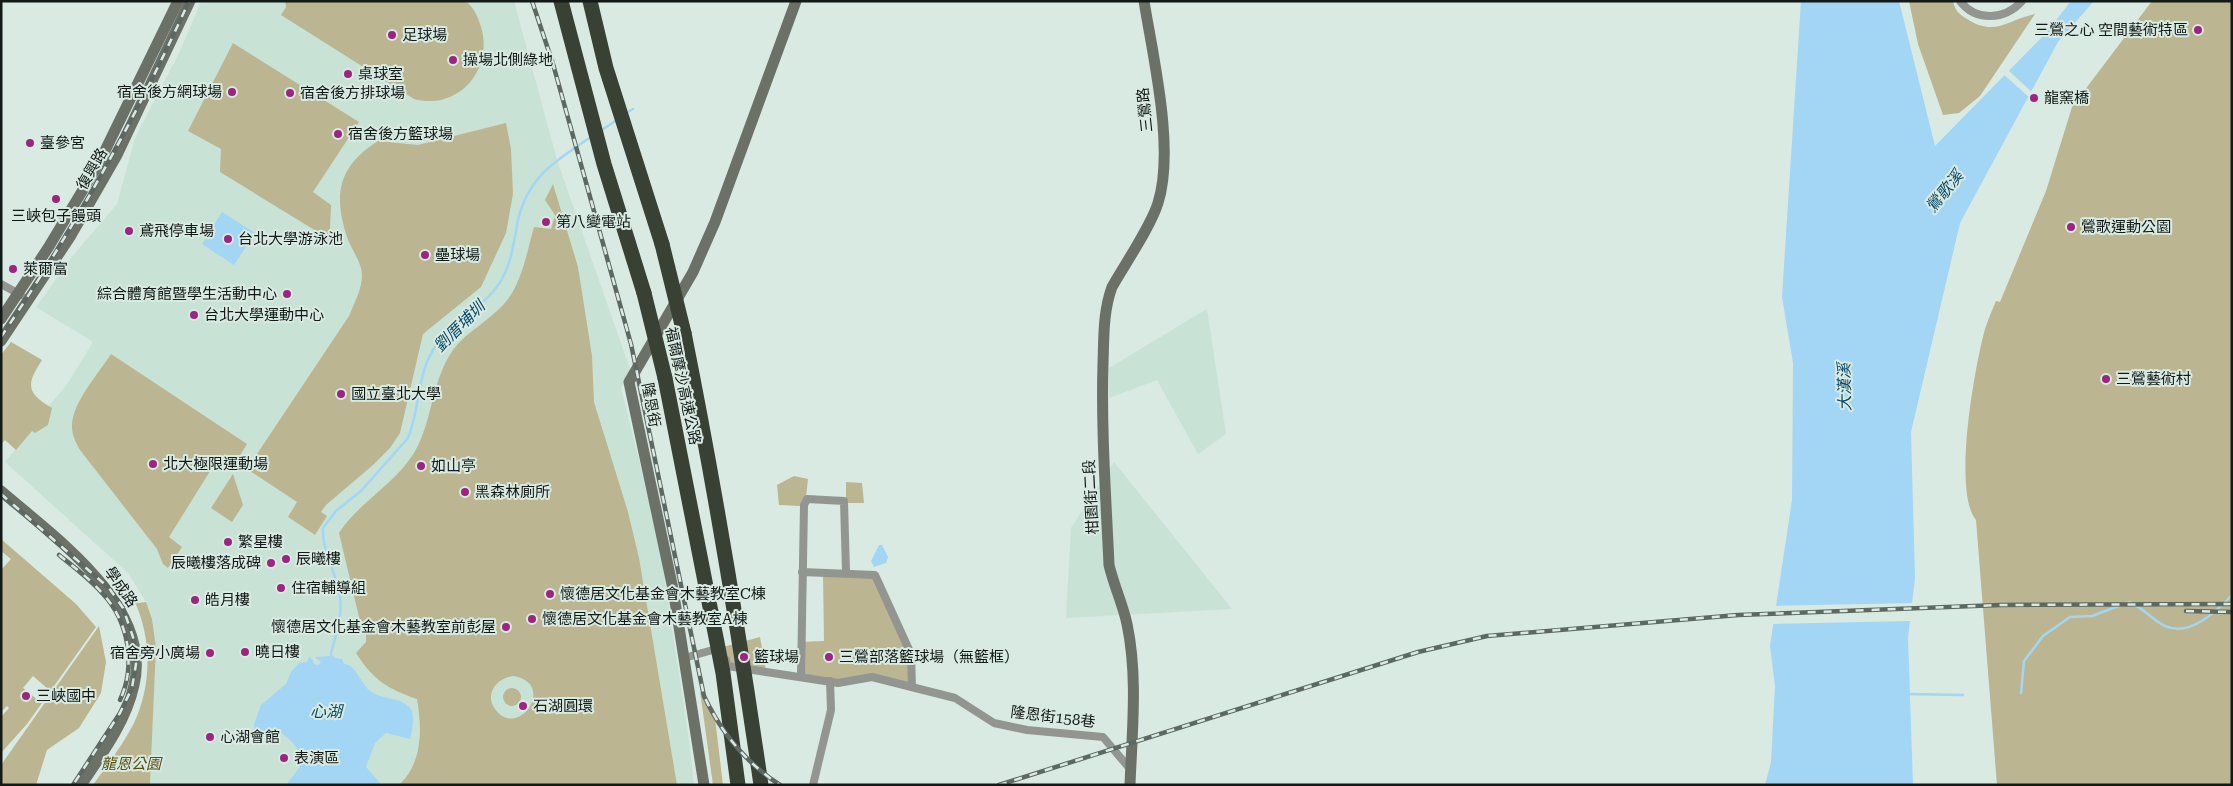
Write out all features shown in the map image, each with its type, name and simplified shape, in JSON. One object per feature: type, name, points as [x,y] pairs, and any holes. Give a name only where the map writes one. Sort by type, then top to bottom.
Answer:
[{"type":"highway","points":[[554,1],[568,34]]},
{"type":"highway","name":"福爾摩沙高速公路","points":[[561,1],[568,34],[604,164],[644,293],[665,378],[718,648],[738,785]]},
{"type":"highway","name":"福爾摩沙高速公路","points":[[590,4],[606,68],[662,244],[684,333],[713,483],[745,668],[761,785]]},
{"type":"street","name":"復興路","points":[[1,319],[99,163],[178,1]]},
{"type":"street","name":"復興路","points":[[1,341],[70,238],[117,155],[190,1]]},
{"type":"street","name":"隆恩街","points":[[704,785],[684,658],[650,476],[629,382],[693,272],[716,222],[796,1]]},
{"type":"street","name":"三鶯路","points":[[1144,1],[1162,109],[1162,188],[1152,216]]},
{"type":"street","points":[[1960,1],[1974,12],[1996,17],[2015,9],[2022,1]]},
{"type":"street","name":"柑園街二段","points":[[1130,785],[1134,692],[1127,623],[1114,588],[1109,565],[1102,407],[1104,335],[1105,312],[1112,287],[1152,216]]},
{"type":"street","points":[[1,284],[29,300]]},
{"type":"street","name":"學成路","points":[[1,491],[88,568],[121,610],[128,624],[136,662],[134,684],[121,722],[81,785]]},
{"type":"street","points":[[801,677],[804,504],[807,500],[844,501],[846,572]]},
{"type":"street","points":[[802,572],[846,572],[875,575],[911,654],[912,687]]},
{"type":"street","name":"隆恩街158巷","points":[[718,648],[723,647],[727,666],[838,683],[872,677],[955,698],[994,723],[1027,730],[1103,737],[1130,770]]},
{"type":"street","points":[[684,658],[718,648]]},
{"type":"street","points":[[813,785],[831,710],[830,681]]},
{"type":"shaded area","name":"國立臺北大學","points":[[514,1],[557,160],[631,372],[621,388],[658,536],[694,785],[150,785],[156,647],[152,619],[146,602],[128,573],[5,462],[16,449],[5,440],[1,444],[1,355],[11,342],[42,360],[31,380],[32,392],[39,401],[49,406],[68,383],[93,342],[36,307],[71,258],[117,204],[135,138],[179,53],[201,2]]},
{"type":"shaded area","points":[[1207,309],[1226,434],[1198,454],[1157,380],[1109,398],[1109,368]]},
{"type":"shaded area","points":[[1114,462],[1232,609],[1066,618],[1071,528]]},
{"type":"green space","points":[[285,1],[465,1],[475,12],[481,27],[484,43],[482,58],[477,72],[469,84],[458,93],[445,99],[430,101],[414,99],[281,15],[286,7]]},
{"type":"green space","points":[[1909,1],[1953,1],[1956,10],[1962,15],[1985,27],[2001,26],[2035,14],[1980,96],[1959,113],[1943,115],[1918,44]]},
{"type":"green space","name":"三鶯藝術村","points":[[2152,1],[2232,1],[2232,785],[1997,785],[1976,520],[1969,505],[1966,483],[1968,427],[1976,370],[1987,322],[1996,301],[2000,302],[2046,191],[2072,107]]},
{"type":"green space","points":[[233,43],[359,122],[313,192],[331,205],[330,229],[334,242],[220,172],[221,149],[188,131]]},
{"type":"green space","points":[[506,123],[511,149],[513,194],[506,233],[481,287],[423,334],[400,433],[390,448],[373,465],[326,505],[321,512],[327,516],[315,535],[288,517],[297,502],[247,469],[349,316],[359,292],[362,280],[361,268],[348,240],[341,210],[340,196],[347,172],[364,151],[378,141],[418,145]]},
{"type":"green space","points":[[553,184],[578,267],[592,356],[594,402],[628,512],[639,558],[677,785],[399,785],[407,776],[417,756],[420,722],[417,699],[389,687],[375,677],[356,653],[366,642],[366,630],[359,617],[339,533],[356,512],[397,474],[414,453],[425,428],[440,375],[453,350],[464,338],[498,310],[510,296],[520,277],[534,227],[551,229],[555,215],[545,200]],"holes":[[[513,676],[526,681],[532,689],[533,698],[530,707],[523,714],[514,718],[504,717],[495,709],[492,703],[492,692],[497,683]]]},
{"type":"green space","points":[[11,342],[42,360],[33,376],[31,387],[37,398],[52,408],[48,425],[35,433],[32,431],[16,450],[5,440],[1,444],[1,355]]},
{"type":"green space","name":"北大極限運動場","points":[[111,354],[247,444],[232,468],[217,460],[169,537],[182,547],[168,568],[163,564],[157,549],[80,450],[73,436],[73,418],[76,409]]},
{"type":"green space","points":[[233,474],[243,505],[232,522],[211,508]]},
{"type":"green space","points":[[794,476],[808,479],[806,497],[800,506],[779,505],[777,485]]},
{"type":"green space","points":[[846,482],[862,483],[864,503],[846,503]]},
{"type":"green space","name":"三峽國中","points":[[1,539],[76,604],[96,627],[27,724],[1,753],[1,717],[9,708],[7,706],[1,712],[1,570],[11,559],[1,551]],"holes":[[[33,676],[48,689],[39,701],[23,688]]]},
{"type":"green space","points":[[823,572],[875,575],[911,654],[912,687],[872,677],[838,683],[801,677],[801,642],[824,641]]},
{"type":"green space","name":"龍恩公園","points":[[134,600],[138,603],[146,602],[152,619],[156,647],[150,785],[93,785],[130,731],[144,693],[148,662],[147,646],[140,615]]},
{"type":"green space","points":[[99,626],[106,662],[101,693],[79,728],[47,750],[36,785],[1,785],[1,765]]},
{"type":"green space","name":"籃球場","points":[[760,637],[766,671],[727,666],[723,647]]},
{"type":"green space","name":"石湖圓環","points":[[508,688],[516,688],[521,693],[519,704],[508,706],[503,701],[503,693]]},
{"type":"green space","points":[[700,691],[714,710],[723,785],[713,785]]},
{"type":"water","points":[[1801,1],[1899,1],[1935,146],[2047,32],[2071,1],[2094,1],[2058,42],[1960,223],[1911,432],[1915,578],[1908,638],[1913,785],[1765,785],[1771,762],[1775,686],[1770,646],[1792,500],[1793,363],[1782,297]]},
{"type":"water","name":"台北大學游泳池","points":[[222,212],[255,233],[234,265],[202,244]]},
{"type":"water","points":[[879,545],[882,545],[888,557],[886,563],[874,567],[871,561]]},
{"type":"water","name":"心湖","points":[[331,653],[335,658],[342,659],[344,664],[355,670],[369,690],[400,701],[411,709],[413,722],[410,739],[386,733],[375,743],[366,767],[380,783],[378,785],[286,785],[300,767],[297,747],[280,732],[255,739],[254,724],[261,705],[286,684],[291,672],[299,663],[307,662],[309,657],[313,660],[314,664],[318,665],[321,662],[315,657],[330,656]]},
{"type":"pier","points":[[2007,69],[2033,93],[2030,98],[2002,73]]},
{"type":"pier","points":[[1914,603],[1912,621],[1770,624],[1772,606]]},
{"type":"waterway","name":"劉厝埔圳","points":[[626,113],[633,109]]},
{"type":"waterway","name":"劉厝埔圳","points":[[602,130],[618,119]]},
{"type":"waterway","name":"劉厝埔圳","points":[[331,653],[341,607],[337,584],[325,545],[323,528],[336,511],[361,491],[408,438],[425,366],[430,355],[444,335],[496,289],[510,258],[523,205],[536,181],[555,162],[591,137]]},
{"type":"waterway","points":[[2021,693],[2024,661],[2043,636],[2070,617],[2092,616],[2129,602],[2165,626],[2174,629],[2184,628],[2202,621],[2232,595]]},
{"type":"waterway","points":[[1907,694],[1963,695]]},
{"type":"railway","points":[[1,337],[28,297],[102,173],[169,45],[189,1]]},
{"type":"railway","points":[[532,1],[553,64],[631,344],[704,696],[718,722],[745,757],[780,785]]},
{"type":"railway","points":[[1,494],[109,588],[123,608],[133,637],[136,664],[132,688],[120,713],[73,785]]},
{"type":"railway","points":[[59,555],[82,573],[98,589],[112,605],[119,618],[124,631],[129,659],[125,687],[120,700]]},
{"type":"railway","points":[[999,785],[1418,652],[1487,636],[1738,615],[2000,605],[2232,604]]},
{"type":"railway","points":[[2186,611],[2232,612]]},
{"type":"place","name":"三鶯之心 空間藝術特區","points":[[2198,30]]},
{"type":"place","name":"足球場","points":[[392,35]]},
{"type":"place","name":"操場北側綠地","points":[[453,60]]},
{"type":"place","name":"桌球室","points":[[348,74]]},
{"type":"place","name":"宿舍後方網球場","points":[[232,92]]},
{"type":"place","name":"宿舍後方排球場","points":[[290,93]]},
{"type":"place","name":"龍窯橋","points":[[2034,98]]},
{"type":"place","name":"宿舍後方籃球場","points":[[338,134]]},
{"type":"place","name":"臺參宮","points":[[30,143]]},
{"type":"place","name":"三峽包子饅頭","points":[[56,199]]},
{"type":"place","name":"第八變電站","points":[[546,222]]},
{"type":"place","name":"鶯歌運動公園","points":[[2071,227]]},
{"type":"place","name":"鳶飛停車場","points":[[129,231]]},
{"type":"place","name":"台北大學游泳池","points":[[228,239]]},
{"type":"place","name":"壘球場","points":[[425,255]]},
{"type":"place","name":"萊爾富","points":[[13,269]]},
{"type":"place","name":"綜合體育館暨學生活動中心","points":[[287,294]]},
{"type":"place","name":"台北大學運動中心","points":[[194,315]]},
{"type":"place","name":"三鶯藝術村","points":[[2106,379]]},
{"type":"place","name":"國立臺北大學","points":[[341,394]]},
{"type":"place","name":"北大極限運動場","points":[[153,464]]},
{"type":"place","name":"如山亭","points":[[421,466]]},
{"type":"place","name":"黑森林廁所","points":[[465,492]]},
{"type":"place","name":"繁星樓","points":[[228,542]]},
{"type":"place","name":"辰曦樓","points":[[286,559]]},
{"type":"place","name":"辰曦樓落成碑","points":[[271,563]]},
{"type":"place","name":"住宿輔導組","points":[[281,588]]},
{"type":"place","name":"懷德居文化基金會木藝教室C棟","points":[[550,594]]},
{"type":"place","name":"皓月樓","points":[[195,600]]},
{"type":"place","name":"懷德居文化基金會木藝教室A棟","points":[[532,619]]},
{"type":"place","name":"懷德居文化基金會木藝教室前彭屋","points":[[506,627]]},
{"type":"place","name":"曉日樓","points":[[245,652]]},
{"type":"place","name":"宿舍旁小廣場","points":[[210,653]]},
{"type":"place","name":"籃球場","points":[[744,657]]},
{"type":"place","name":"三鶯部落籃球場（無籃框）","points":[[829,657]]},
{"type":"place","name":"三峽國中","points":[[26,696]]},
{"type":"place","name":"石湖圓環","points":[[523,706]]},
{"type":"place","name":"心湖會館","points":[[210,737]]},
{"type":"place","name":"表演區","points":[[284,758]]},
{"type":"water label","name":"鶯歌溪","points":[[1944,191]]},
{"type":"water label","name":"大漢溪","points":[[1844,387]]}]
